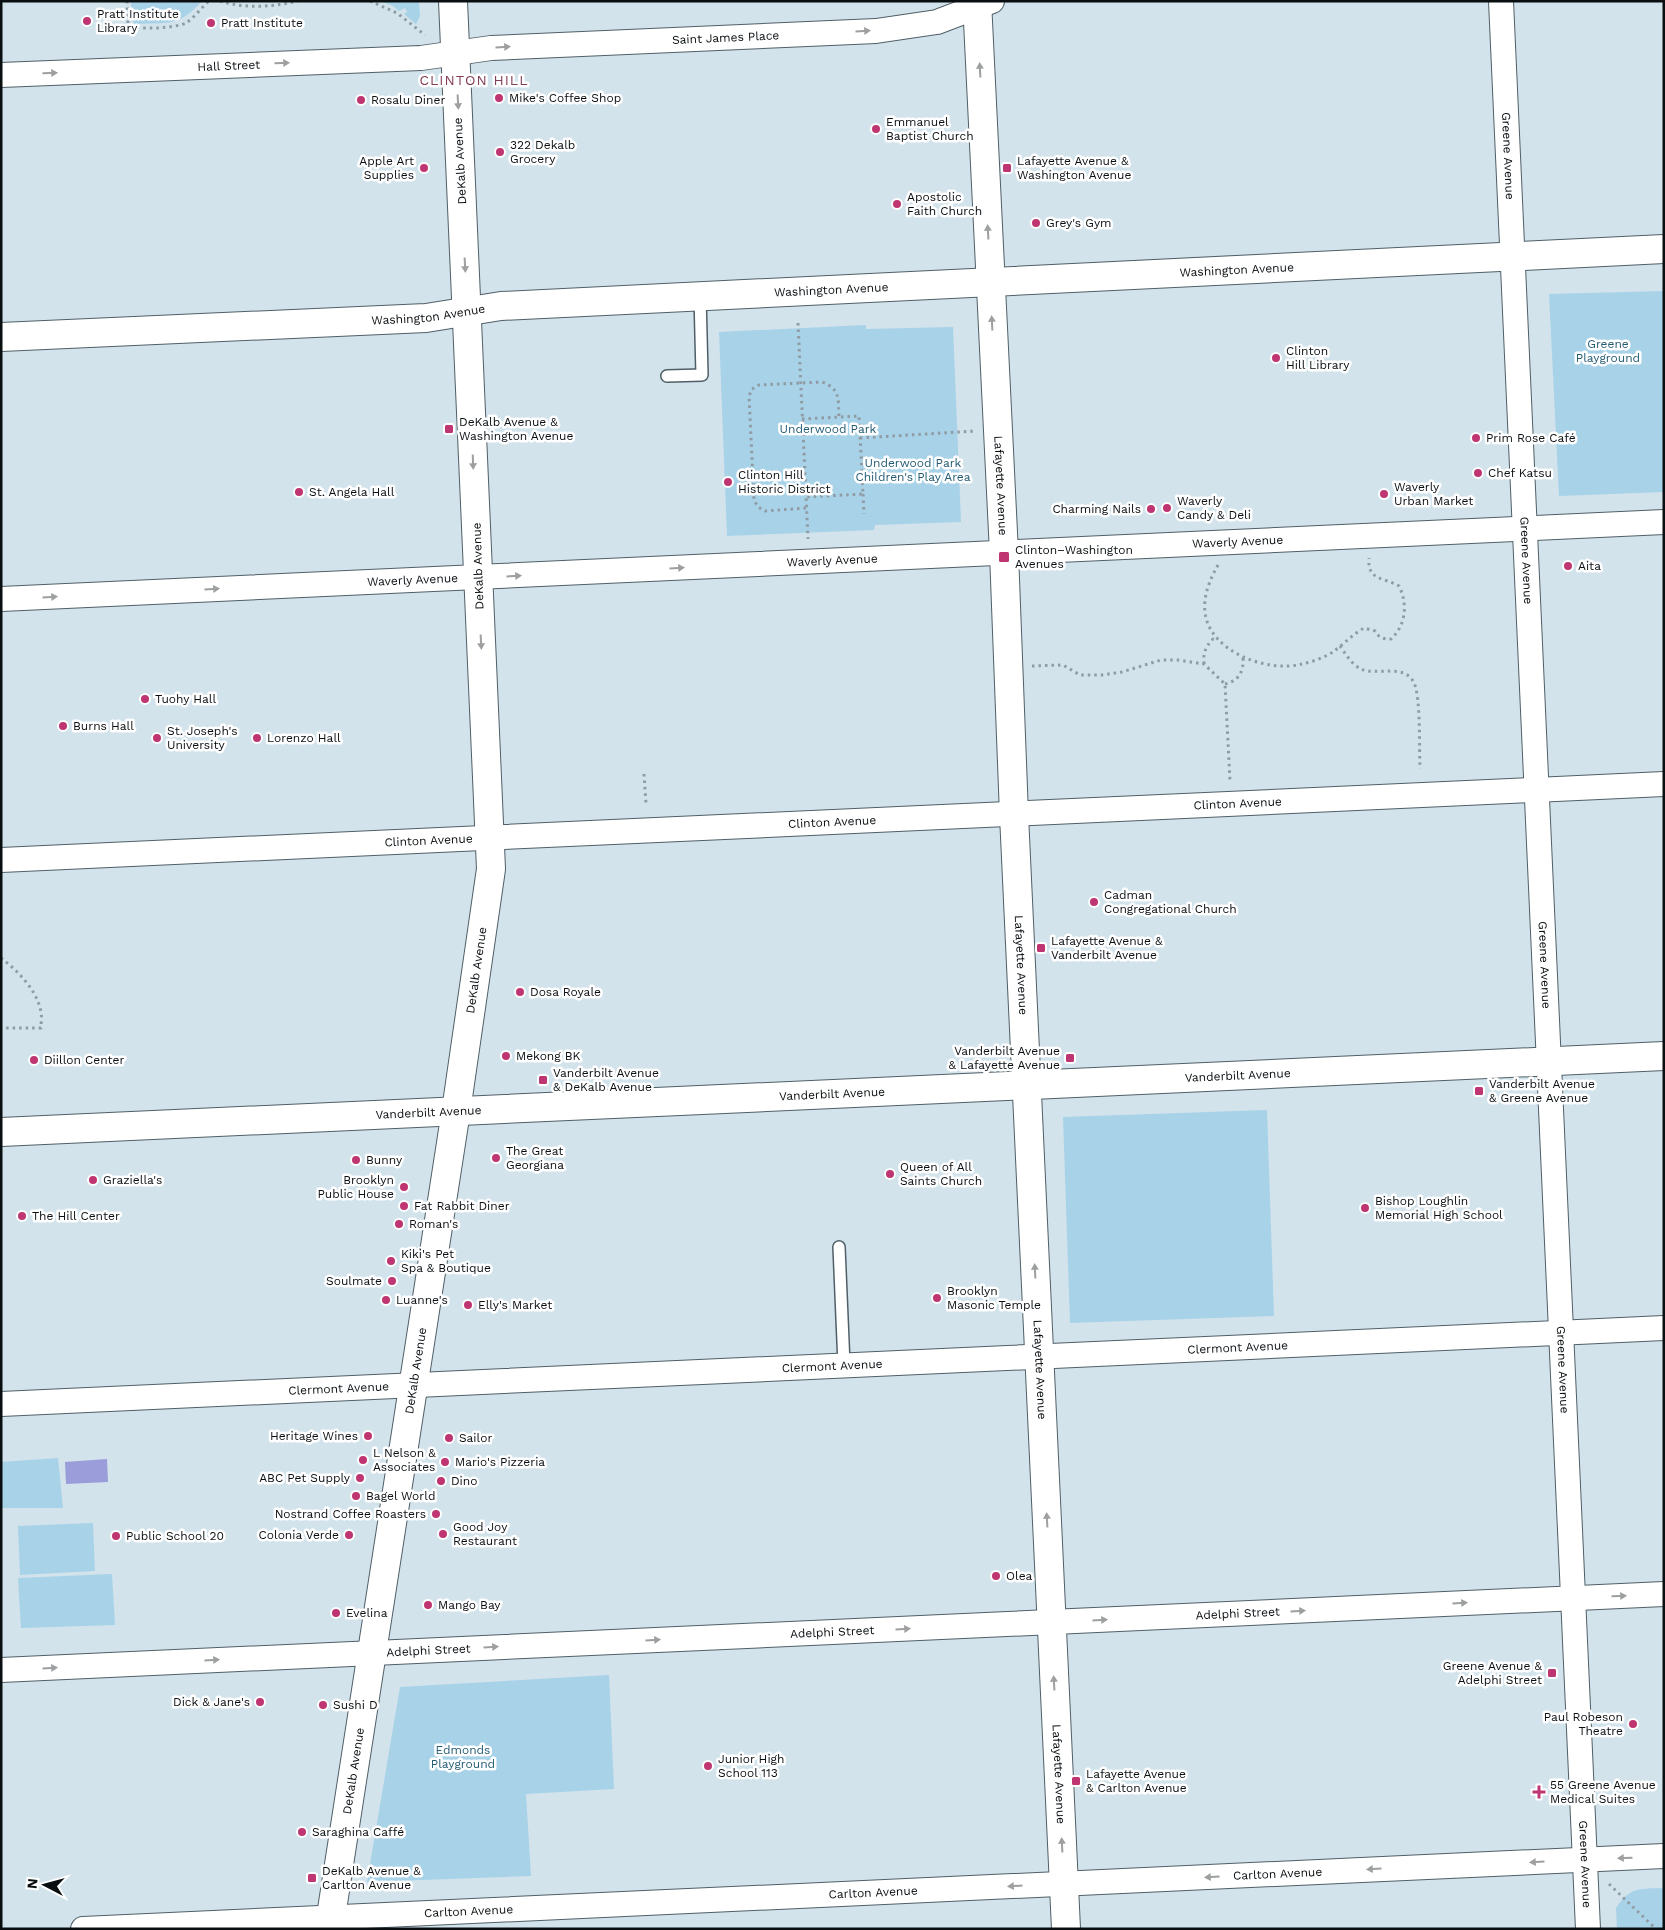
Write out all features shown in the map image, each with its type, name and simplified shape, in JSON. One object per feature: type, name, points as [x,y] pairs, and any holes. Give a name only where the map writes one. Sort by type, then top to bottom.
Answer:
[{"type":"main road","name":"DeKalb Avenue","points":[[330,1923],[456,1111],[491,869],[452,1]]},
{"type":"main road","name":"Lafayette Avenue","points":[[982,3],[990,281],[1004,552],[1026,1085],[1066,1929]]},
{"type":"main road","name":"Washington Avenue","points":[[1,337],[426,318],[501,306],[1664,249]]},
{"type":"main road","name":"Vanderbilt Avenue","points":[[1,1132],[1664,1056]]},
{"type":"street","name":"Greene Avenue","points":[[1501,1],[1588,1929]]},
{"type":"street","name":"Saint James Place","points":[[455,54],[491,48],[876,31],[937,22],[982,3]]},
{"type":"street","name":"Hall Street","points":[[1,75],[420,58],[455,54]]},
{"type":"street","name":"Waverly Avenue","points":[[1,599],[1664,522]]},
{"type":"street","name":"Clinton Avenue","points":[[1,860],[1664,784]]},
{"type":"street","name":"Clermont Avenue","points":[[1,1404],[1664,1328]]},
{"type":"street","name":"Adelphi Street","points":[[1,1670],[1664,1594]]},
{"type":"street","name":"Carlton Avenue","points":[[83,1929],[330,1923],[1063,1884],[1664,1856]]},
{"type":"lane","points":[[667,376],[702,375],[700,296]]},
{"type":"lane","points":[[839,1247],[844,1365]]},
{"type":"path","points":[[127,1],[128,24],[134,28],[176,26],[187,22],[209,1]]},
{"type":"path","points":[[220,1],[252,7],[267,7],[298,1]]},
{"type":"path","points":[[370,1],[397,14],[425,35]]},
{"type":"path","points":[[798,322],[808,542]]},
{"type":"path","points":[[806,508],[765,511],[758,507],[754,500],[749,396],[752,388],[759,385],[822,382],[831,385],[837,394],[839,418]]},
{"type":"path","points":[[802,419],[859,416],[864,514]]},
{"type":"path","points":[[860,438],[998,430]]},
{"type":"path","points":[[806,497],[863,494]]},
{"type":"path","points":[[1224,559],[1214,572],[1208,586],[1205,612],[1210,627],[1218,638],[1234,652],[1243,657],[1276,667],[1301,664],[1328,654],[1364,628],[1375,631],[1379,637],[1391,639],[1398,632],[1404,620],[1403,594],[1399,586],[1372,574],[1369,570],[1369,557]]},
{"type":"path","points":[[1204,664],[1206,649],[1212,640],[1218,638]]},
{"type":"path","points":[[1340,646],[1358,668],[1369,672],[1398,671],[1407,675],[1414,682],[1417,699],[1420,769]]},
{"type":"path","points":[[1224,684],[1231,683],[1238,678],[1242,672],[1243,657]]},
{"type":"path","points":[[1032,666],[1062,665],[1080,675],[1102,675],[1122,672],[1161,660],[1204,664],[1224,684],[1231,805]]},
{"type":"path","points":[[644,774],[646,804]]},
{"type":"path","points":[[1,958],[15,968],[31,989],[41,1012],[41,1028],[1,1028]]},
{"type":"path","points":[[1608,1884],[1656,1929]]},
{"type":"green space","points":[[131,1],[202,1],[194,10],[179,20],[164,23],[135,24],[132,20]]},
{"type":"green space","points":[[381,1],[419,1],[420,16],[416,24],[404,14],[407,12],[405,8],[399,11]]},
{"type":"green space","name":"Greene Playground","points":[[1664,291],[1664,492],[1559,496],[1549,294]]},
{"type":"green space","name":"Underwood Park","points":[[866,325],[866,329],[953,327],[961,522],[875,525],[874,530],[727,536],[719,332]]},
{"type":"green space","points":[[1267,1110],[1274,1316],[1070,1323],[1063,1117]]},
{"type":"green space","points":[[58,1458],[63,1508],[1,1508],[1,1462]]},
{"type":"green space","points":[[93,1523],[95,1571],[20,1575],[18,1526]]},
{"type":"green space","points":[[112,1574],[115,1625],[21,1628],[18,1578]]},
{"type":"green space","name":"Edmonds Playground","points":[[609,1675],[614,1789],[526,1794],[531,1876],[367,1882],[400,1687]]},
{"type":"green space","points":[[1664,1888],[1664,1929],[1617,1929],[1616,1908],[1626,1896],[1637,1890]]},
{"type":"water","points":[[107,1459],[108,1482],[66,1484],[65,1462]]},
{"type":"place","name":"Pratt Institute Library","points":[[87,21]]},
{"type":"place","name":"Pratt Institute","points":[[211,23]]},
{"type":"place","name":"Mike's Coffee Shop","points":[[499,98]]},
{"type":"place","name":"Rosalu Diner","points":[[361,100]]},
{"type":"place","name":"Emmanuel Baptist Church","points":[[876,129]]},
{"type":"place","name":"322 Dekalb Grocery","points":[[500,152]]},
{"type":"place","name":"Apple Art Supplies","points":[[424,168]]},
{"type":"place","name":"Lafayette Avenue & Washington Avenue","points":[[1007,168]]},
{"type":"place","name":"Apostolic Faith Church","points":[[897,204]]},
{"type":"place","name":"Grey's Gym","points":[[1036,223]]},
{"type":"place","name":"Clinton Hill Library","points":[[1276,358]]},
{"type":"place","name":"DeKalb Avenue & Washington Avenue","points":[[449,429]]},
{"type":"place","name":"Prim Rose Café","points":[[1476,438]]},
{"type":"place","name":"Chef Katsu","points":[[1478,473]]},
{"type":"place","name":"Clinton Hill Historic District","points":[[728,482]]},
{"type":"place","name":"St. Angela Hall","points":[[299,492]]},
{"type":"place","name":"Waverly Urban Market","points":[[1384,494]]},
{"type":"place","name":"Waverly Candy & Deli","points":[[1167,508]]},
{"type":"place","name":"Charming Nails","points":[[1151,509]]},
{"type":"place","name":"Clinton–Washington Avenues","points":[[1004,557]]},
{"type":"place","name":"Aita","points":[[1568,566]]},
{"type":"place","name":"Tuohy Hall","points":[[145,699]]},
{"type":"place","name":"Burns Hall","points":[[63,726]]},
{"type":"place","name":"St. Joseph's University","points":[[157,738]]},
{"type":"place","name":"Lorenzo Hall","points":[[257,738]]},
{"type":"place","name":"Cadman Congregational Church","points":[[1094,902]]},
{"type":"place","name":"Lafayette Avenue & Vanderbilt Avenue","points":[[1041,948]]},
{"type":"place","name":"Dosa Royale","points":[[520,992]]},
{"type":"place","name":"Mekong BK","points":[[506,1056]]},
{"type":"place","name":"Vanderbilt Avenue & Lafayette Avenue","points":[[1070,1058]]},
{"type":"place","name":"Diillon Center","points":[[34,1060]]},
{"type":"place","name":"Vanderbilt Avenue & DeKalb Avenue","points":[[543,1080]]},
{"type":"place","name":"Vanderbilt Avenue & Greene Avenue","points":[[1479,1091]]},
{"type":"place","name":"The Great Georgiana","points":[[496,1158]]},
{"type":"place","name":"Bunny","points":[[356,1160]]},
{"type":"place","name":"Queen of All Saints Church","points":[[890,1174]]},
{"type":"place","name":"Graziella's","points":[[93,1180]]},
{"type":"place","name":"Brooklyn Public House","points":[[404,1187]]},
{"type":"place","name":"Fat Rabbit Diner","points":[[404,1206]]},
{"type":"place","name":"Bishop Loughlin Memorial High School","points":[[1365,1208]]},
{"type":"place","name":"The Hill Center","points":[[22,1216]]},
{"type":"place","name":"Roman's","points":[[399,1224]]},
{"type":"place","name":"Kiki's Pet Spa & Boutique","points":[[391,1261]]},
{"type":"place","name":"Soulmate","points":[[392,1281]]},
{"type":"place","name":"Brooklyn Masonic Temple","points":[[937,1298]]},
{"type":"place","name":"Luanne's","points":[[386,1300]]},
{"type":"place","name":"Elly's Market","points":[[468,1305]]},
{"type":"place","name":"Heritage Wines","points":[[368,1436]]},
{"type":"place","name":"Sailor","points":[[449,1438]]},
{"type":"place","name":"L Nelson & Associates","points":[[363,1460]]},
{"type":"place","name":"Mario's Pizzeria","points":[[445,1462]]},
{"type":"place","name":"ABC Pet Supply","points":[[360,1478]]},
{"type":"place","name":"Dino","points":[[441,1481]]},
{"type":"place","name":"Bagel World","points":[[356,1496]]},
{"type":"place","name":"Nostrand Coffee Roasters","points":[[436,1514]]},
{"type":"place","name":"Good Joy Restaurant","points":[[443,1534]]},
{"type":"place","name":"Colonia Verde","points":[[349,1535]]},
{"type":"place","name":"Public School 20","points":[[116,1536]]},
{"type":"place","name":"Olea","points":[[996,1576]]},
{"type":"place","name":"Mango Bay","points":[[428,1605]]},
{"type":"place","name":"Evelina","points":[[336,1613]]},
{"type":"place","name":"Greene Avenue & Adelphi Street","points":[[1552,1673]]},
{"type":"place","name":"Dick & Jane's","points":[[260,1702]]},
{"type":"place","name":"Sushi D","points":[[323,1705]]},
{"type":"place","name":"Paul Robeson Theatre","points":[[1633,1724]]},
{"type":"place","name":"Junior High School 113","points":[[708,1766]]},
{"type":"place","name":"Lafayette Avenue & Carlton Avenue","points":[[1076,1781]]},
{"type":"place","name":"55 Greene Avenue Medical Suites","points":[[1539,1792]]},
{"type":"place","name":"Saraghina Caffé","points":[[302,1832]]},
{"type":"place","name":"DeKalb Avenue & Carlton Avenue","points":[[312,1878]]},
{"type":"district","name":"CLINTON HILL","points":[[474,80]]},
{"type":"park label","name":"Underwood Park Children's Play Area","points":[[913,470]]}]
